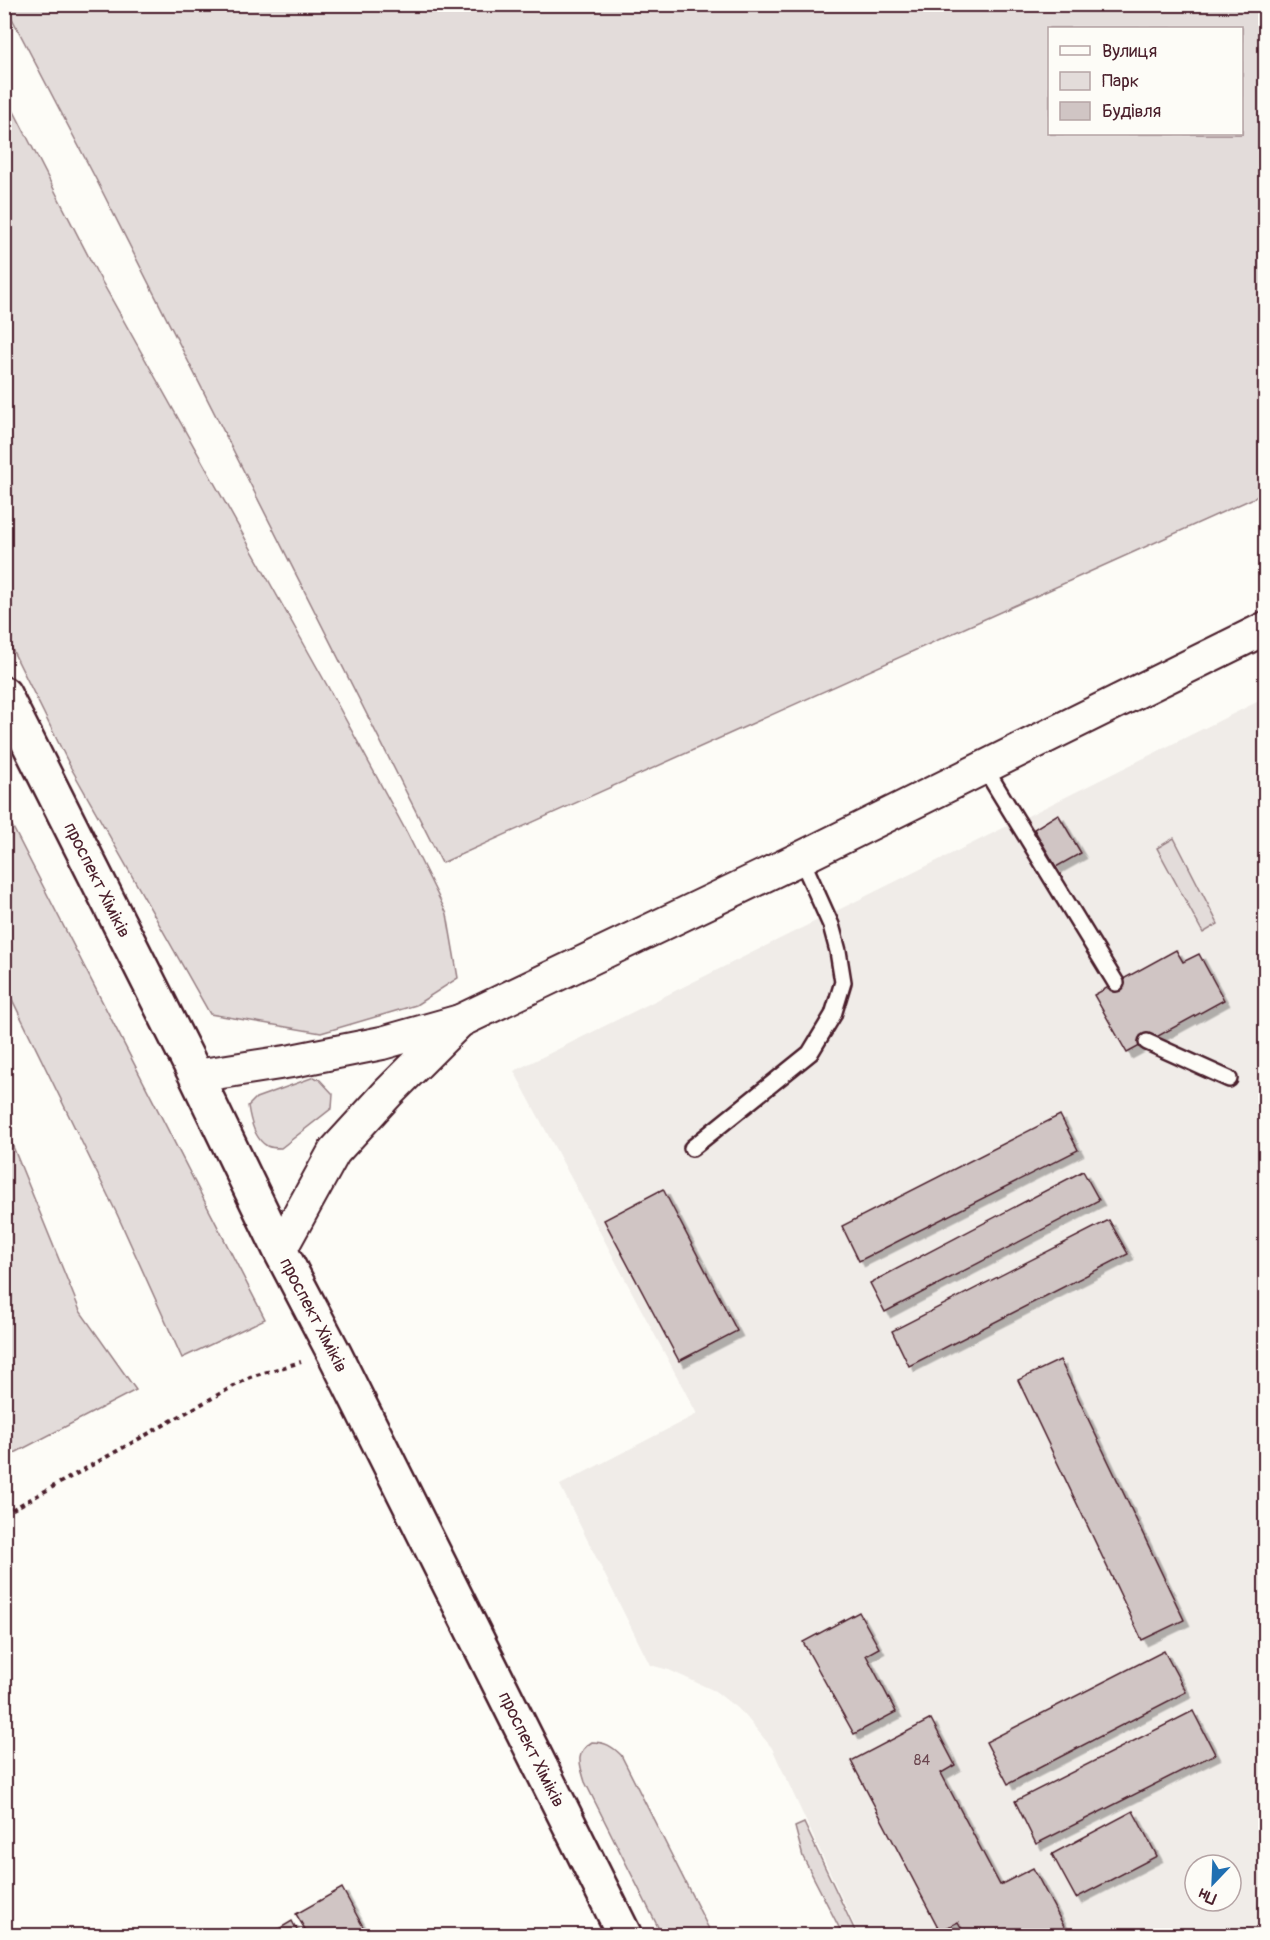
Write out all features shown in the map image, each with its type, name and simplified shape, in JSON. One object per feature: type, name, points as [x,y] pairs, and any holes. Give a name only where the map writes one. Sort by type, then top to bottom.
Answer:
[{"type":"main road","name":"проспект Хіміків","points":[[4,694],[196,1076],[280,1250],[334,1353],[625,1935]]},
{"type":"street","points":[[196,1076],[292,1061],[371,1045],[460,1021],[801,858],[1266,628]]},
{"type":"street","points":[[280,1250],[334,1152],[388,1093],[460,1021]]},
{"type":"lane","points":[[984,767],[1116,983]]},
{"type":"lane","points":[[692,1148],[810,1053],[834,1015],[843,982],[838,951],[831,925],[801,858]]},
{"type":"lane","points":[[1147,1042],[1229,1079]]},
{"type":"path","points":[[4,1514],[250,1377],[334,1353]]},
{"type":"shaded area","points":[[1265,698],[1265,1935],[859,1935],[772,1748],[743,1713],[715,1691],[669,1670],[650,1665],[560,1485],[697,1414],[514,1071]]},
{"type":"green space","points":[[5,5],[1265,5],[1265,493],[442,863],[99,185]]},
{"type":"green space","points":[[5,94],[96,271],[328,687],[407,833],[447,914],[458,978],[416,1005],[321,1033],[210,1014],[71,768],[5,635]]},
{"type":"green space","points":[[4,810],[265,1319],[182,1358],[117,1214],[5,985]]},
{"type":"green space","points":[[1174,838],[1218,924],[1203,933],[1157,848]]},
{"type":"green space","points":[[314,1077],[333,1094],[332,1108],[281,1148],[267,1146],[259,1139],[253,1128],[248,1106],[256,1098]]},
{"type":"green space","points":[[5,1127],[80,1311],[136,1390],[5,1458]]},
{"type":"green space","points":[[592,1742],[608,1745],[621,1755],[712,1935],[662,1935],[585,1782],[580,1760],[583,1750]]},
{"type":"green space","points":[[804,1823],[857,1935],[843,1935],[803,1857],[795,1827]]},
{"type":"building","points":[[1058,814],[1081,853],[1056,867],[1034,829]]},
{"type":"building","points":[[1176,950],[1183,962],[1199,954],[1224,1000],[1127,1053],[1094,995]]},
{"type":"building","points":[[1060,1115],[1078,1150],[859,1261],[842,1226]]},
{"type":"building","points":[[1083,1171],[1099,1200],[885,1312],[870,1283]]},
{"type":"building","points":[[663,1189],[737,1331],[679,1361],[604,1220]]},
{"type":"building","points":[[1109,1220],[1128,1254],[909,1366],[892,1331]]},
{"type":"building","points":[[1060,1360],[1184,1620],[1142,1640],[1018,1380]]},
{"type":"building","points":[[859,1612],[879,1648],[866,1655],[896,1712],[854,1734],[803,1642]]},
{"type":"building","points":[[1164,1651],[1186,1692],[1008,1784],[986,1742]]},
{"type":"building","points":[[1193,1711],[1215,1754],[1036,1844],[1015,1801]]},
{"type":"building","points":[[931,1719],[955,1765],[941,1773],[1000,1885],[1033,1868],[1067,1932],[1060,1936],[966,1936],[958,1922],[940,1931],[851,1761]]},
{"type":"building","points":[[1133,1811],[1157,1856],[1076,1898],[1052,1854]]},
{"type":"building","points":[[342,1888],[368,1936],[309,1936],[296,1914]]},
{"type":"building","points":[[292,1921],[300,1936],[267,1936]]}]
